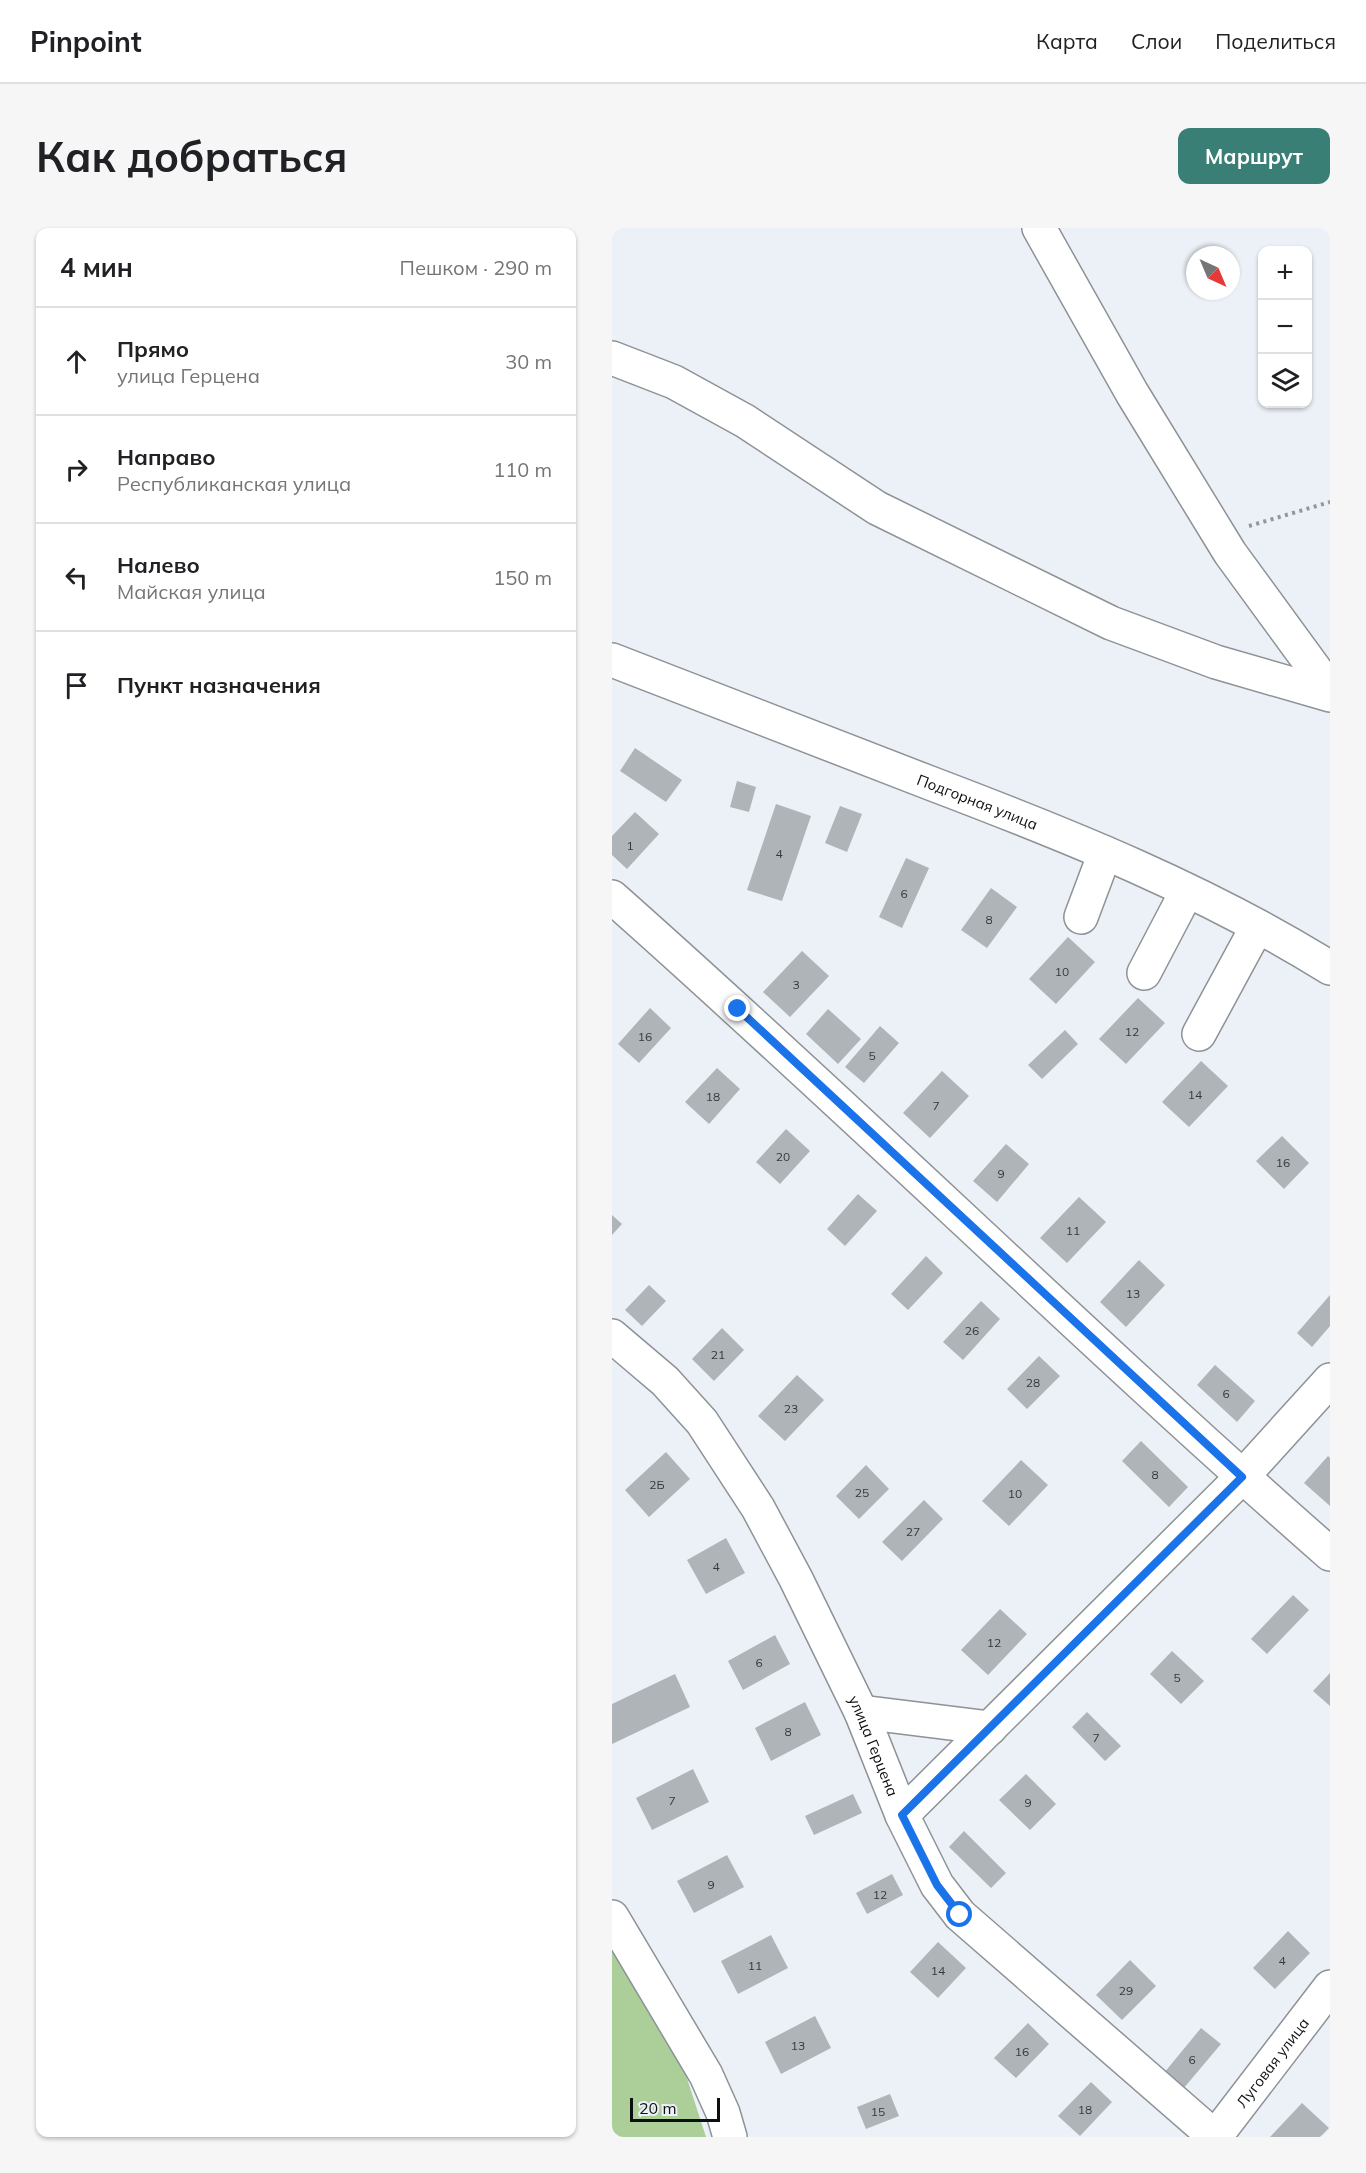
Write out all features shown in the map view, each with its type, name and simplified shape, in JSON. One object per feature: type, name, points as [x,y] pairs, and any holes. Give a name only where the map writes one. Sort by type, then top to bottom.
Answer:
[{"type":"street","points":[[1039,228],[1132,393],[1220,535],[1330,690]]},
{"type":"street","points":[[612,358],[674,382],[745,421],[877,508],[1111,623],[1216,662],[1330,695]]},
{"type":"street","name":"Подгорная улица","points":[[612,660],[1041,825],[1187,891],[1296,947],[1330,968]]},
{"type":"street","points":[[1081,917],[1105,853]]},
{"type":"street","points":[[1144,973],[1187,891]]},
{"type":"street","points":[[612,897],[738,1009],[1242,1477],[1330,1554]]},
{"type":"street","points":[[1199,1034],[1257,927]]},
{"type":"street","name":"улица Герцена","points":[[612,1336],[665,1381],[702,1422],[758,1508],[791,1569],[861,1712],[902,1815],[937,1885],[960,1915],[1215,2137]]},
{"type":"street","points":[[902,1815],[1242,1477],[1330,1380]]},
{"type":"street","points":[[861,1712],[990,1728]]},
{"type":"street","points":[[612,1917],[706,2075],[723,2113],[730,2137]]},
{"type":"street","name":"Луговая улица","points":[[1215,2137],[1330,1987]]},
{"type":"path","points":[[1220,535],[1330,502]]},
{"type":"green space","points":[[612,1945],[683,2066],[706,2137],[612,2137]]},
{"type":"building","points":[[635,748],[682,780],[666,802],[620,771]]},
{"type":"building","points":[[737,781],[756,787],[749,812],[730,807]]},
{"type":"building","points":[[776,804],[811,816],[782,901],[747,890]]},
{"type":"building","points":[[840,806],[862,814],[847,852],[825,843]]},
{"type":"building","points":[[635,812],[659,834],[627,869],[612,855],[612,836]]},
{"type":"building","points":[[906,858],[929,868],[902,928],[879,917]]},
{"type":"building","points":[[991,888],[1017,907],[987,948],[961,930]]},
{"type":"building","points":[[1068,937],[1095,962],[1056,1004],[1029,979]]},
{"type":"building","points":[[802,951],[829,976],[790,1017],[763,992]]},
{"type":"building","points":[[1138,998],[1165,1023],[1126,1064],[1099,1039]]},
{"type":"building","points":[[650,1008],[671,1028],[639,1063],[618,1044]]},
{"type":"building","points":[[828,1009],[861,1039],[838,1064],[806,1034]]},
{"type":"building","points":[[880,1026],[899,1043],[864,1083],[845,1067]]},
{"type":"building","points":[[1065,1030],[1078,1044],[1042,1079],[1028,1065]]},
{"type":"building","points":[[1201,1061],[1228,1086],[1189,1127],[1162,1102]]},
{"type":"building","points":[[717,1068],[740,1089],[709,1124],[685,1102]]},
{"type":"building","points":[[942,1071],[969,1096],[930,1138],[903,1113]]},
{"type":"building","points":[[786,1129],[810,1151],[780,1184],[756,1162]]},
{"type":"building","points":[[1282,1136],[1309,1163],[1284,1189],[1256,1161]]},
{"type":"building","points":[[1006,1144],[1029,1164],[997,1202],[973,1181]]},
{"type":"building","points":[[858,1194],[877,1211],[845,1246],[827,1229]]},
{"type":"building","points":[[1079,1197],[1106,1222],[1067,1263],[1040,1238]]},
{"type":"building","points":[[612,1215],[622,1224],[612,1235]]},
{"type":"building","points":[[926,1256],[943,1273],[908,1310],[891,1294]]},
{"type":"building","points":[[1139,1260],[1165,1285],[1126,1327],[1100,1302]]},
{"type":"building","points":[[649,1285],[666,1301],[642,1326],[625,1310]]},
{"type":"building","points":[[1330,1295],[1330,1326],[1312,1347],[1297,1333]]},
{"type":"building","points":[[981,1301],[1000,1319],[963,1360],[943,1342]]},
{"type":"building","points":[[722,1328],[744,1350],[714,1381],[692,1359]]},
{"type":"building","points":[[1039,1356],[1060,1376],[1027,1409],[1007,1389]]},
{"type":"building","points":[[1215,1365],[1255,1401],[1237,1422],[1197,1385]]},
{"type":"building","points":[[797,1375],[824,1400],[785,1441],[758,1416]]},
{"type":"building","points":[[1141,1441],[1188,1487],[1169,1507],[1122,1461]]},
{"type":"building","points":[[666,1452],[690,1479],[649,1517],[625,1490]]},
{"type":"building","points":[[1328,1456],[1330,1458],[1330,1506],[1304,1483]]},
{"type":"building","points":[[1021,1460],[1048,1485],[1009,1526],[982,1501]]},
{"type":"building","points":[[866,1465],[889,1489],[859,1519],[836,1496]]},
{"type":"building","points":[[924,1500],[943,1519],[902,1561],[882,1542]]},
{"type":"building","points":[[726,1538],[745,1573],[706,1594],[687,1560]]},
{"type":"building","points":[[1293,1595],[1309,1610],[1267,1654],[1251,1639]]},
{"type":"building","points":[[1000,1609],[1027,1634],[988,1675],[961,1650]]},
{"type":"building","points":[[775,1635],[790,1664],[743,1690],[728,1661]]},
{"type":"building","points":[[1172,1651],[1204,1681],[1181,1704],[1150,1674]]},
{"type":"building","points":[[1330,1673],[1330,1706],[1313,1691]]},
{"type":"building","points":[[675,1674],[690,1707],[612,1744],[612,1704]]},
{"type":"building","points":[[805,1702],[821,1735],[771,1761],[755,1728]]},
{"type":"building","points":[[1087,1712],[1121,1746],[1105,1761],[1072,1727]]},
{"type":"building","points":[[693,1769],[709,1802],[652,1830],[636,1798]]},
{"type":"building","points":[[1026,1774],[1056,1804],[1030,1830],[999,1800]]},
{"type":"building","points":[[853,1794],[862,1813],[814,1835],[805,1816]]},
{"type":"building","points":[[964,1831],[1006,1873],[991,1888],[949,1847]]},
{"type":"building","points":[[727,1855],[744,1887],[694,1913],[677,1881]]},
{"type":"building","points":[[892,1874],[903,1895],[867,1914],[856,1893]]},
{"type":"building","points":[[1288,1931],[1310,1953],[1275,1989],[1253,1968]]},
{"type":"building","points":[[771,1935],[788,1968],[738,1994],[721,1961]]},
{"type":"building","points":[[938,1942],[966,1968],[938,1998],[910,1972]]},
{"type":"building","points":[[1130,1960],[1156,1986],[1122,2020],[1096,1995]]},
{"type":"building","points":[[815,2016],[831,2048],[781,2074],[765,2042]]},
{"type":"building","points":[[1028,2023],[1049,2044],[1016,2078],[994,2058]]},
{"type":"building","points":[[1201,2028],[1221,2044],[1183,2089],[1164,2073]]},
{"type":"building","points":[[1091,2082],[1112,2102],[1080,2136],[1058,2116]]},
{"type":"building","points":[[890,2094],[899,2116],[866,2129],[857,2107]]},
{"type":"building","points":[[1302,2103],[1329,2128],[1320,2137],[1270,2137]]},
{"type":"route","points":[[738,1009],[1242,1477],[902,1815],[937,1885],[960,1915]]}]
